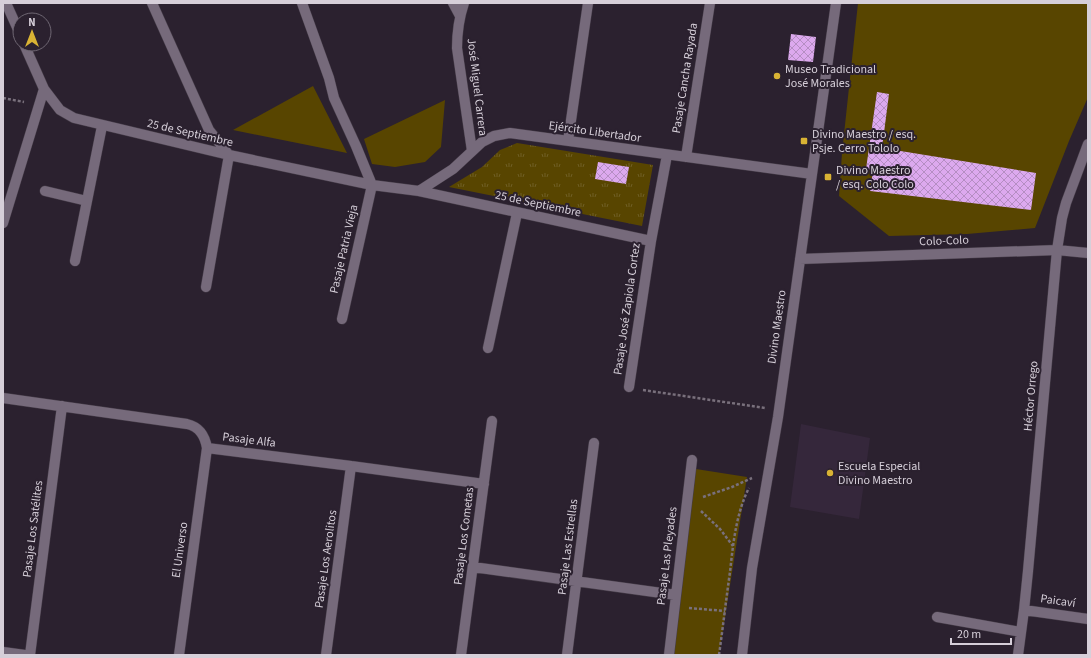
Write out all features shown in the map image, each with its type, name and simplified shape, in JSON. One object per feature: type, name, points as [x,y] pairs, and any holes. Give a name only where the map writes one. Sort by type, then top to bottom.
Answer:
[{"type":"street","points":[[6,3],[12,16]]},
{"type":"street","points":[[152,3],[209,130],[229,155],[206,287]]},
{"type":"street","points":[[302,3],[329,78],[334,98],[372,185]]},
{"type":"street","points":[[453,3],[460,16]]},
{"type":"street","name":"José Miguel Carrera","points":[[464,3],[460,16],[458,48],[460,74],[472,151]]},
{"type":"street","points":[[568,141],[588,3]]},
{"type":"street","name":"Pasaje Cancha Rayada","points":[[686,157],[710,3]]},
{"type":"street","name":"Divino Maestro","points":[[742,655],[753,560],[769,476],[778,417],[836,3]]},
{"type":"street","name":"25 de Septiembre","points":[[28,52],[44,89],[60,110],[74,118],[102,126],[229,155],[372,185],[420,191],[650,242]]},
{"type":"street","points":[[3,223],[44,89]]},
{"type":"street","points":[[75,261],[102,126]]},
{"type":"street","name":"Ejército Libertador","points":[[420,191],[453,169],[482,142],[494,136],[510,133],[812,174]]},
{"type":"street","name":"Héctor Orrego","points":[[1018,655],[1024,610],[1057,250],[1066,203],[1088,144]]},
{"type":"street","name":"Pasaje José Zapiola Cortez","points":[[629,388],[650,242],[667,155]]},
{"type":"street","name":"Pasaje Patria Vieja","points":[[342,319],[372,185]]},
{"type":"street","points":[[45,191],[87,201]]},
{"type":"street","points":[[488,348],[517,213]]},
{"type":"street","name":"Colo-Colo","points":[[800,259],[1057,250],[1088,253]]},
{"type":"street","name":"Pasaje Alfa","points":[[3,398],[193,425],[202,433],[206,440],[207,448],[484,484]]},
{"type":"street","name":"Pasaje Los Satélites","points":[[30,655],[62,406]]},
{"type":"street","name":"Pasaje Los Cometas","points":[[461,655],[492,421]]},
{"type":"street","name":"Pasaje Las Estrellas","points":[[567,655],[594,443]]},
{"type":"street","name":"El Universo","points":[[180,655],[207,448]]},
{"type":"street","name":"Pasaje Las Pleyades","points":[[669,655],[692,460]]},
{"type":"street","name":"Pasaje Los Aerolitos","points":[[326,655],[351,466]]},
{"type":"street","points":[[473,567],[676,595]]},
{"type":"street","name":"Paicaví","points":[[1024,610],[1088,619]]},
{"type":"street","points":[[937,617],[1021,632]]},
{"type":"street","points":[[3,652],[25,655]]},
{"type":"path","points":[[3,98],[39,105]]},
{"type":"path","name":"Pasaje José Zapiola Cortez","points":[[629,388],[769,409],[778,417]]},
{"type":"path","points":[[687,501],[710,495],[755,476],[746,494],[733,546],[719,655]]},
{"type":"path","points":[[687,501],[706,514],[720,528],[733,546]]},
{"type":"path","points":[[687,608],[725,611]]},
{"type":"shaded area","name":"Escuela Especial Divino Maestro","points":[[801,424],[870,438],[859,519],[790,507]]},
{"type":"green space","points":[[858,3],[1088,3],[1088,97],[1035,228],[967,234],[889,236],[839,196],[842,153]]},
{"type":"green space","points":[[313,86],[347,153],[233,130]]},
{"type":"green space","points":[[445,100],[441,147],[425,162],[395,167],[372,164],[364,139]]},
{"type":"green space","points":[[517,143],[653,165],[642,226],[449,187],[482,167],[500,150]]},
{"type":"green space","points":[[696,469],[747,477],[719,655],[674,655]]},
{"type":"building","points":[[791,34],[816,37],[813,62],[788,60]]},
{"type":"building","points":[[877,92],[889,94],[882,148],[1036,173],[1031,210],[870,191],[873,170],[866,169]]},
{"type":"building","points":[[598,162],[629,167],[626,184],[595,179]]},
{"type":"place","name":"Museo Tradicional José Morales","points":[[777,76]]},
{"type":"place","name":"Divino Maestro / esq. Psje. Cerro Tololo","points":[[804,141]]},
{"type":"place","name":"Divino Maestro / esq. Colo Colo","points":[[828,177]]},
{"type":"place","name":"Escuela Especial Divino Maestro","points":[[830,473]]}]
